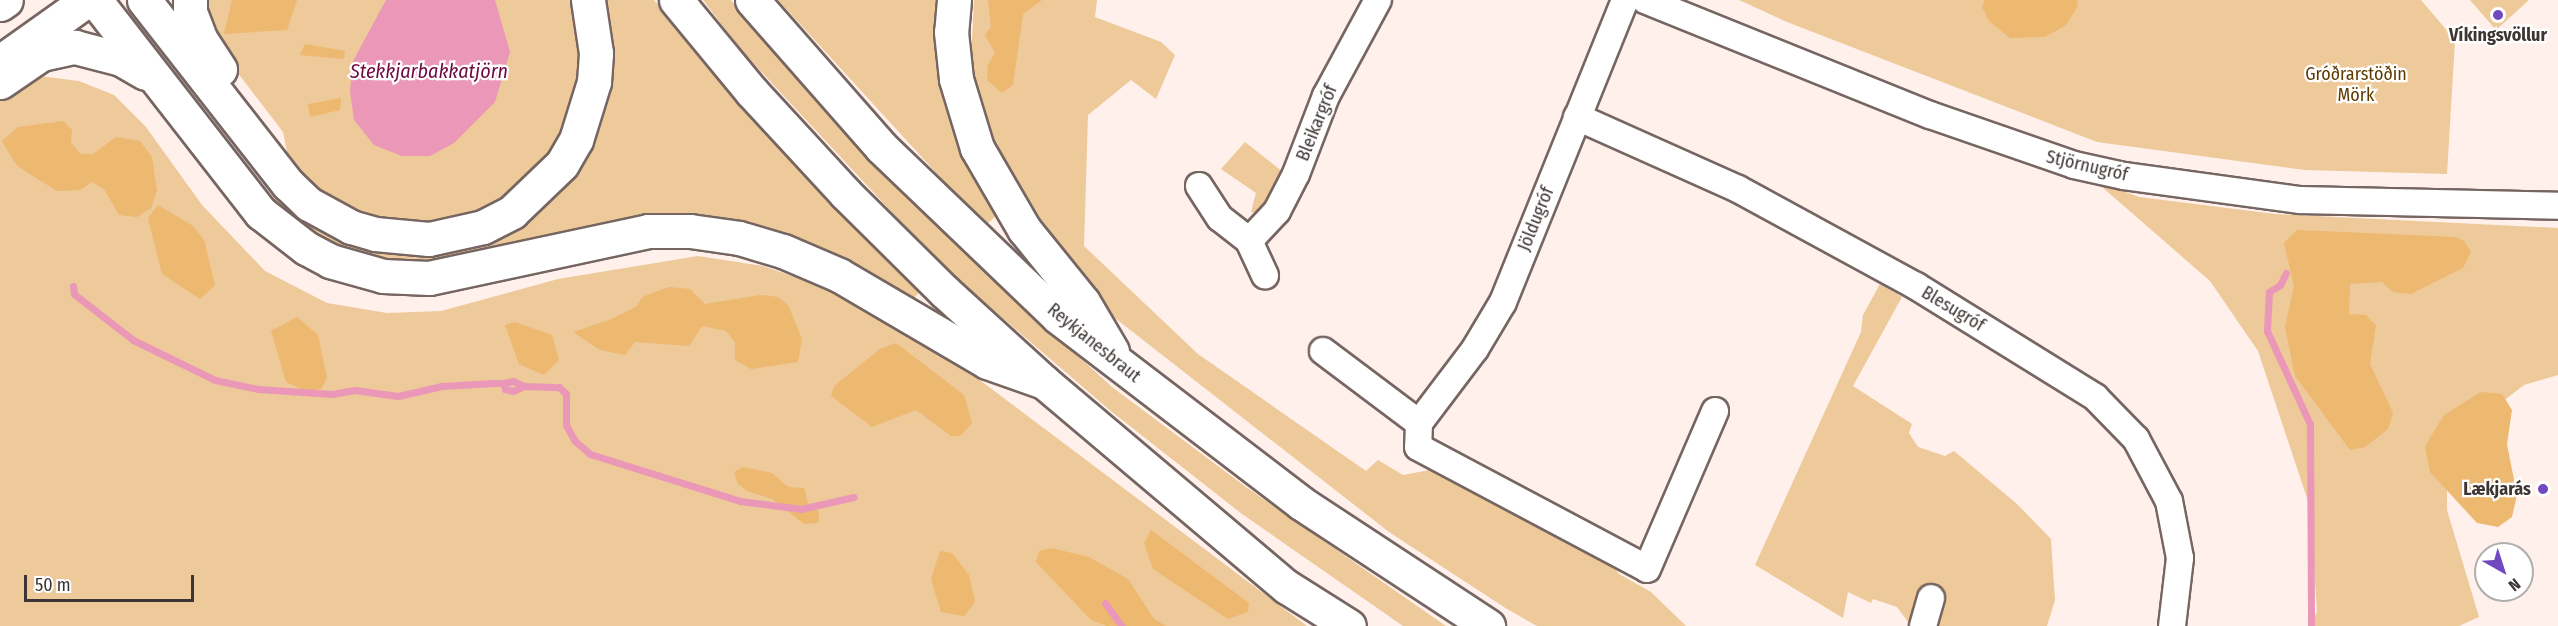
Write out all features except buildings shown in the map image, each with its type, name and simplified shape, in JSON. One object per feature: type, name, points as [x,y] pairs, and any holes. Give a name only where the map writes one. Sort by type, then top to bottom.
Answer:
[{"type":"main road","points":[[0,4],[6,0]]},
{"type":"main road","points":[[0,62],[87,0]]},
{"type":"main road","points":[[94,0],[151,77],[261,213],[330,261],[383,276],[429,278],[648,231],[690,231],[739,238],[783,251],[839,275],[883,297],[987,362],[1044,382]]},
{"type":"main road","points":[[144,0],[288,184],[309,204],[351,227],[406,239],[453,236],[483,227],[512,212],[562,164],[587,112],[596,53],[588,0]]},
{"type":"main road","points":[[190,0],[190,12],[201,40],[288,184]]},
{"type":"main road","points":[[676,0],[751,91],[846,194],[1044,382],[1287,587],[1349,626]]},
{"type":"main road","name":"Reykjanesbraut","points":[[752,0],[881,147],[1058,318],[1301,503],[1488,626]]},
{"type":"main road","points":[[954,0],[951,32],[956,79],[977,148],[1018,219],[1083,302],[1120,365]]},
{"type":"main road","points":[[0,82],[41,54],[75,47],[121,59],[151,77]]},
{"type":"street","name":"Bleikargróf","points":[[1249,241],[1277,211],[1326,96],[1378,0]]},
{"type":"street","name":"Jöldugróf","points":[[1419,423],[1475,349],[1503,302],[1625,0]]},
{"type":"street","name":"Stjörnugróf","points":[[1645,0],[1940,119],[2074,165],[2124,176],[2300,200],[2558,206]]},
{"type":"street","name":"Blesugróf","points":[[1576,117],[1758,200],[1916,286],[2095,397],[2136,439],[2169,501],[2180,558],[2172,626]]},
{"type":"street","points":[[1198,186],[1220,218],[1249,241],[1264,276]]},
{"type":"street","points":[[1323,351],[1419,423],[1418,447],[1647,569],[1715,411]]},
{"type":"street","points":[[1923,626],[1931,598]]},
{"type":"green space","points":[[202,0],[386,0],[377,19],[495,0],[575,0],[585,44],[581,95],[558,151],[525,188],[441,231],[348,214],[289,161],[283,132],[221,51]]},
{"type":"green space","points":[[595,0],[654,0],[768,134],[919,292],[911,303],[835,258],[776,230],[694,217],[538,238],[471,258],[417,268],[359,258],[312,237],[272,205],[275,196],[313,220],[430,247],[568,172]]},
{"type":"green space","points":[[703,0],[731,0],[847,134],[964,252],[1112,387],[1246,487],[1446,626],[1403,626],[1242,514],[1112,412],[941,265],[741,50]]},
{"type":"green space","points":[[778,0],[940,0],[940,83],[952,129],[997,215],[988,223],[951,189]]},
{"type":"green space","points":[[974,0],[1097,0],[1095,17],[1161,42],[1175,55],[1156,99],[1131,80],[1088,115],[1084,246],[1198,354],[1366,471],[1378,460],[1403,475],[1435,469],[1612,564],[1619,574],[1651,592],[1686,626],[1537,626],[1389,532],[1097,304],[1024,210],[984,124],[971,61]]},
{"type":"green space","name":"Gróðrarstöðin Mörk","points":[[1739,0],[2421,0],[2455,40],[2447,174],[2305,170],[2097,142],[1787,22]]},
{"type":"green space","name":"Víkingsvöllur","points":[[2470,0],[2529,0],[2496,30]]},
{"type":"green space","points":[[39,76],[79,81],[114,95],[146,127],[202,205],[265,271],[327,303],[387,313],[441,311],[558,279],[698,256],[763,266],[841,293],[895,320],[969,372],[1307,626],[0,626],[0,99]]},
{"type":"green space","points":[[1245,142],[1283,172],[1262,214],[1251,212],[1256,193],[1221,169]]},
{"type":"green space","points":[[2094,180],[2139,197],[2275,214],[2558,228],[2558,375],[2524,385],[2484,416],[2447,482],[2447,510],[2479,617],[2459,626],[2312,626],[2317,611],[2310,507],[2258,351],[2210,281]]},
{"type":"green space","points":[[1880,284],[1902,297],[1853,386],[1912,424],[1909,433],[1918,447],[1945,456],[1954,451],[2017,504],[2051,539],[2055,600],[2047,626],[1911,626],[1897,607],[1873,599],[1871,603],[1848,592],[1843,618],[1755,565],[1861,332],[1863,315]]},
{"type":"shaded area","points":[[232,0],[297,0],[287,30],[224,34]]},
{"type":"shaded area","points":[[988,0],[1042,0],[1023,14],[1013,85],[1002,93],[987,80],[988,65],[995,53],[985,35],[991,27]]},
{"type":"shaded area","points":[[1985,0],[2077,0],[2078,6],[2066,25],[2045,37],[2010,38],[1989,21],[1982,7]]},
{"type":"shaded area","points":[[305,44],[345,51],[344,59],[300,55]]},
{"type":"shaded area","points":[[341,98],[340,110],[310,117],[308,104]]},
{"type":"shaded area","points":[[63,121],[72,130],[71,143],[81,154],[93,154],[116,137],[140,141],[152,157],[157,191],[151,208],[137,217],[119,215],[104,189],[92,182],[80,190],[57,191],[17,166],[2,141],[18,127]]},
{"type":"shaded area","points":[[158,205],[193,226],[204,240],[215,285],[200,299],[162,274],[148,218]]},
{"type":"shaded area","points":[[2297,230],[2455,237],[2464,241],[2471,252],[2463,268],[2411,294],[2393,292],[2382,282],[2350,284],[2349,314],[2366,315],[2376,325],[2370,364],[2393,413],[2388,429],[2365,447],[2350,450],[2295,376],[2285,327],[2294,286],[2284,243]]},
{"type":"shaded area","points":[[669,287],[690,289],[705,304],[761,295],[778,297],[788,305],[802,339],[798,362],[751,369],[735,360],[735,342],[726,331],[702,326],[689,346],[635,342],[625,355],[600,350],[573,332],[609,320],[636,307],[642,297]]},
{"type":"shaded area","points":[[297,317],[318,335],[327,378],[321,389],[306,391],[286,382],[271,331]]},
{"type":"shaded area","points":[[515,322],[552,335],[559,360],[544,375],[519,364],[505,325]]},
{"type":"shaded area","points":[[896,343],[964,395],[972,423],[960,436],[951,436],[916,410],[872,427],[831,396],[834,386],[880,349]]},
{"type":"shaded area","points":[[2481,392],[2502,394],[2512,410],[2507,444],[2517,495],[2512,517],[2498,527],[2477,523],[2430,472],[2425,446],[2444,415]]},
{"type":"shaded area","points":[[743,467],[772,473],[788,487],[804,488],[808,503],[819,512],[818,523],[804,524],[772,499],[747,491],[738,484],[734,472]]},
{"type":"shaded area","points":[[1151,530],[1249,603],[1248,612],[1228,619],[1153,569],[1144,543]]},
{"type":"shaded area","points":[[1051,548],[1089,557],[1128,579],[1154,619],[1166,626],[1107,626],[1091,620],[1036,562],[1039,551]]},
{"type":"shaded area","points":[[940,551],[952,553],[969,575],[975,602],[964,616],[941,612],[931,579]]},
{"type":"water","name":"Stekkjarbakkatjörn","points":[[386,0],[495,0],[510,52],[495,102],[454,143],[430,156],[402,156],[374,145],[354,120],[350,91],[353,61]]},
{"type":"waterway","points":[[2286,273],[2280,285],[2269,292],[2267,331],[2310,424],[2311,626]]},
{"type":"waterway","points":[[73,286],[74,294],[133,340],[215,380],[258,389],[332,394],[355,390],[398,396],[442,386],[493,383],[504,383],[505,389],[513,391],[524,386],[559,387],[566,394],[566,425],[575,441],[590,454],[740,501],[801,509],[854,497]]},
{"type":"waterway","points":[[504,383],[513,381],[524,386]]},
{"type":"waterway","points":[[1105,603],[1122,626]]},
{"type":"place","name":"Víkingsvöllur","points":[[2498,15]]},
{"type":"place","name":"Lækjarás","points":[[2543,489]]}]
